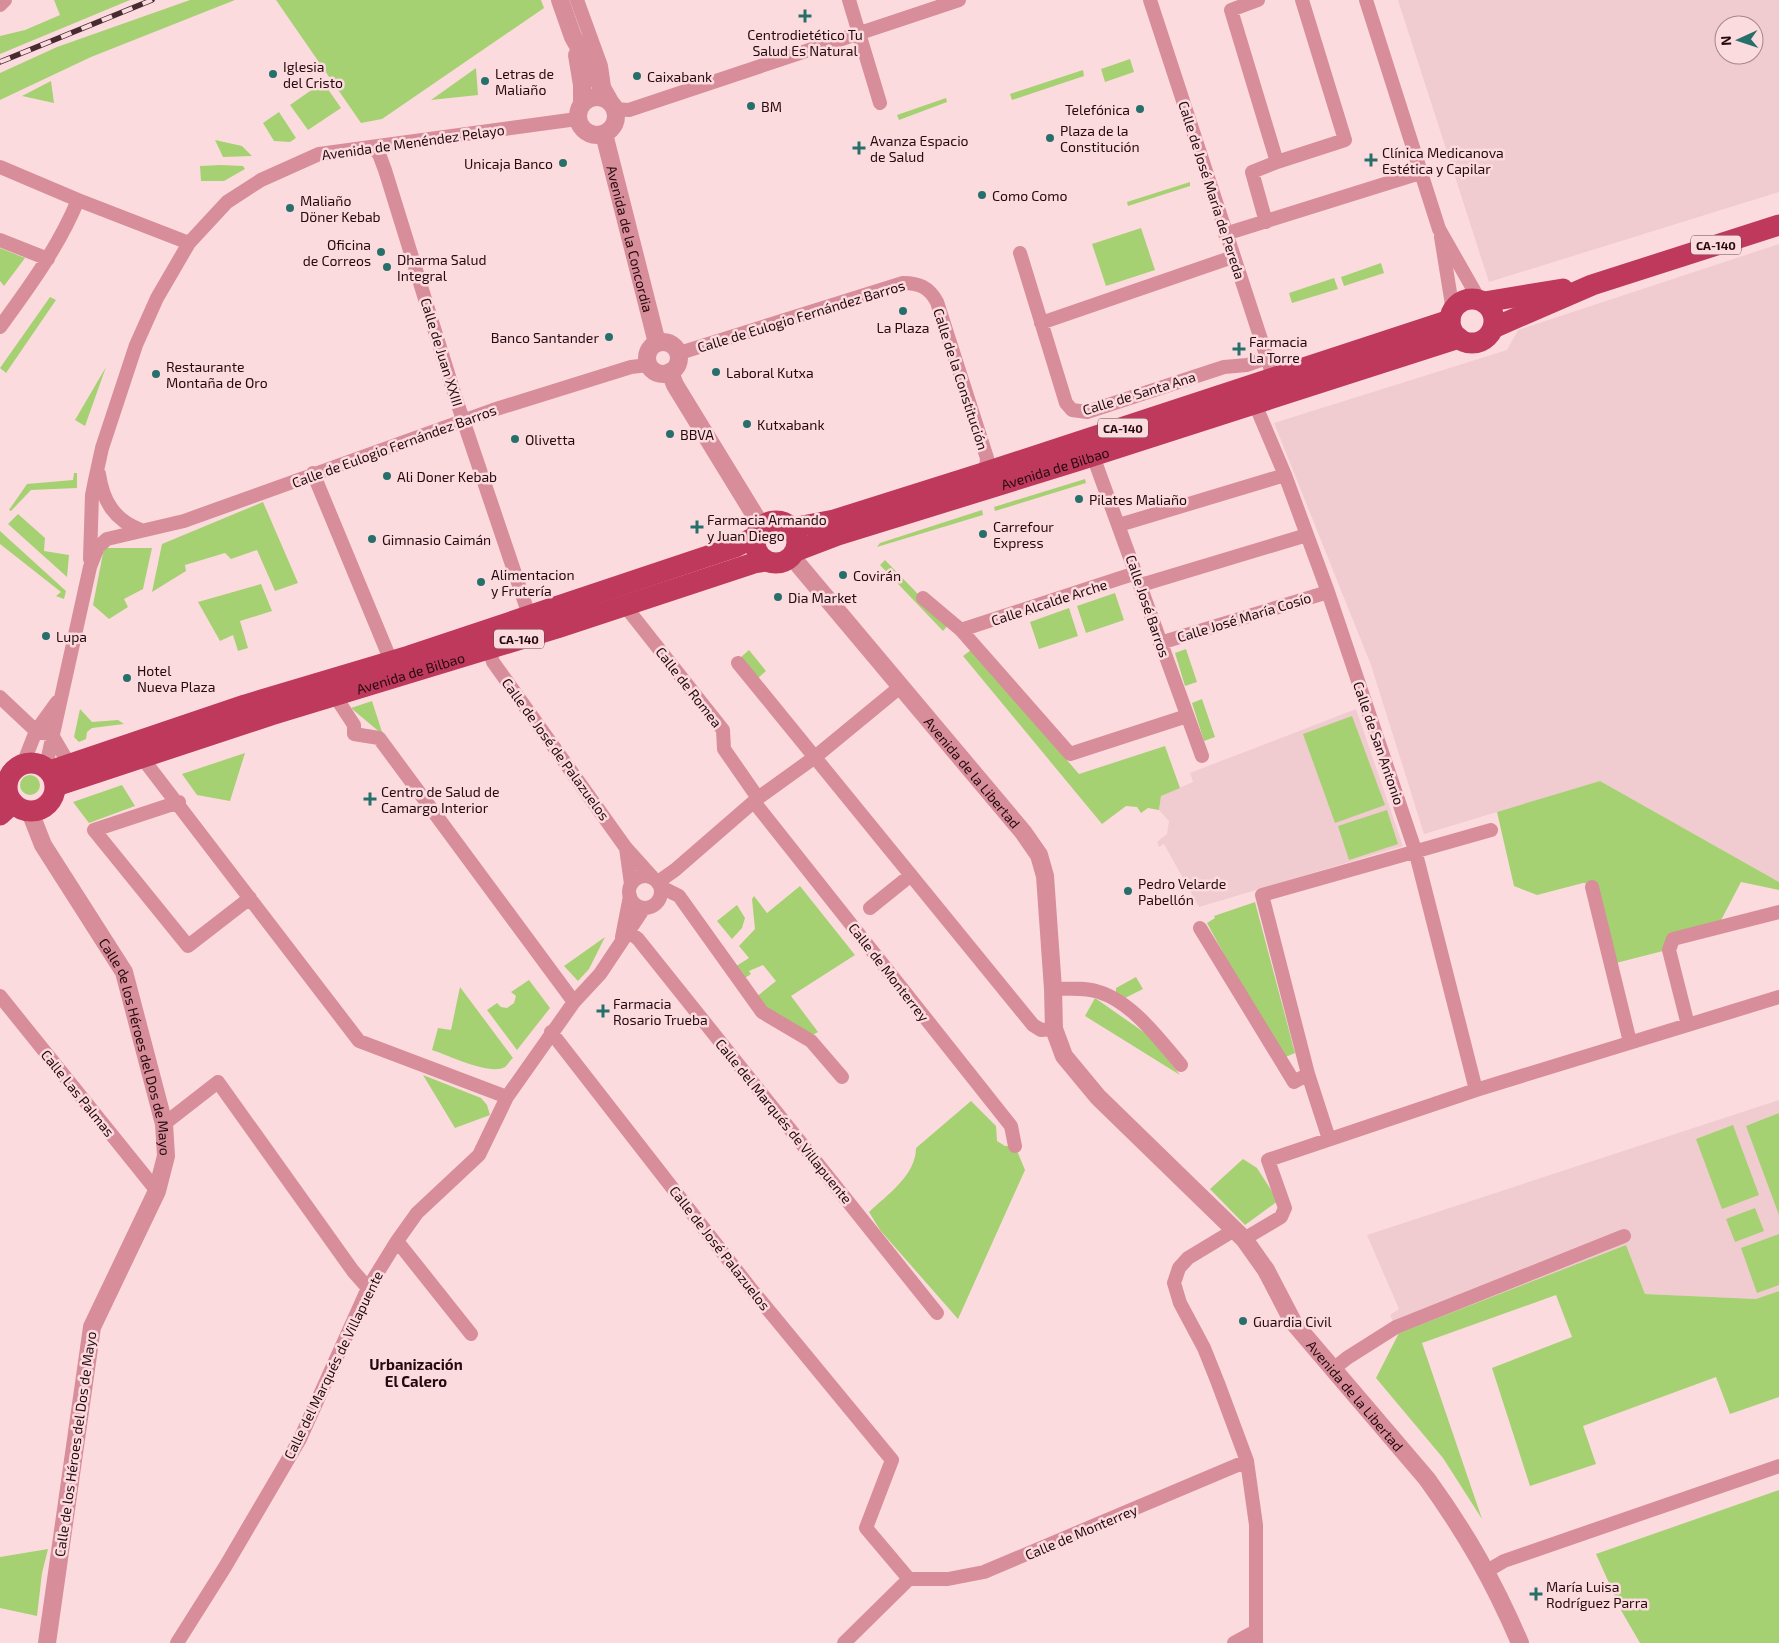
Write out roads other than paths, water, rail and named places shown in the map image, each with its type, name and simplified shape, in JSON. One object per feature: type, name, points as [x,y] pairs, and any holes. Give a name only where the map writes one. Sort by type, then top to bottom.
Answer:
[{"type":"main road","name":"CA-140","points":[[1592,285],[1482,301],[1474,299],[1461,302],[1454,323],[1469,342],[1477,342],[1487,337],[1493,328],[1592,285],[1779,226]]},
{"type":"main road","points":[[1482,301],[1492,312],[1493,328]]},
{"type":"main road","name":"Avenida de Bilbao","points":[[792,528],[827,522],[1454,323]]},
{"type":"main road","name":"Avenida de Bilbao","points":[[794,554],[838,535],[1255,404],[1454,323]]},
{"type":"main road","name":"CA-140","points":[[758,532],[777,521],[784,522],[792,528]]},
{"type":"main road","points":[[792,528],[797,537],[794,554]]},
{"type":"main road","points":[[758,532],[757,552],[766,561]]},
{"type":"main road","name":"Avenida de Bilbao","points":[[55,772],[245,705],[391,661],[735,547],[758,532]]},
{"type":"main road","name":"CA-140","points":[[766,561],[782,563],[794,554]]},
{"type":"main road","name":"Avenida de Bilbao","points":[[55,772],[143,759],[271,715],[625,606],[748,565],[766,561]]},
{"type":"main road","name":"CA-140","points":[[23,764],[32,762],[55,772]]},
{"type":"main road","points":[[23,764],[14,770],[7,783],[7,790],[14,810],[46,807],[55,794],[55,772]]},
{"type":"street","points":[[0,4],[5,0]]},
{"type":"street","points":[[560,0],[573,38],[581,79],[580,125],[588,133],[604,134],[616,121],[601,66],[577,0]]},
{"type":"street","points":[[849,0],[880,103]]},
{"type":"street","points":[[580,111],[592,97],[635,108],[959,0]]},
{"type":"street","name":"Calle de José María de Pereda","points":[[1150,0],[1274,379]]},
{"type":"street","points":[[1258,0],[1231,10],[1277,162]]},
{"type":"street","points":[[1266,222],[1252,172],[1345,140],[1302,0]]},
{"type":"street","points":[[1366,0],[1420,174],[1440,229],[1482,301]]},
{"type":"street","points":[[573,38],[609,101]]},
{"type":"street","name":"Avenida de Menéndez Pelayo","points":[[90,567],[92,495],[102,448],[136,345],[158,298],[189,243],[227,202],[261,180],[319,154],[372,147],[580,111]]},
{"type":"street","name":"Avenida de la Concordia","points":[[604,134],[657,343]]},
{"type":"street","name":"Calle de Juan XXIII","points":[[372,147],[379,154],[385,170],[463,421],[529,615]]},
{"type":"street","points":[[0,167],[78,200],[189,243]]},
{"type":"street","points":[[1226,234],[1420,174]]},
{"type":"street","points":[[0,327],[48,259],[68,224],[78,200]]},
{"type":"street","points":[[1440,229],[1454,323]]},
{"type":"street","points":[[0,240],[48,259]]},
{"type":"street","name":"Calle de Santa Ana","points":[[1020,253],[1066,403],[1072,410],[1087,412],[1224,367],[1246,365],[1267,358]]},
{"type":"street","points":[[1041,323],[1233,257]]},
{"type":"street","name":"Calle de Eulogio Fernández Barros","points":[[678,357],[686,351],[903,283],[914,283],[925,287]]},
{"type":"street","name":"Calle de la Constitución","points":[[925,287],[937,302],[987,458],[986,469],[983,473]]},
{"type":"street","points":[[657,343],[671,345],[678,357],[677,364],[670,372],[655,372],[648,365],[647,354],[657,343]]},
{"type":"street","name":"Calle de Eulogio Fernández Barros","points":[[90,567],[98,547],[107,539],[184,521],[296,481],[312,473],[463,421],[622,370],[648,365]]},
{"type":"street","points":[[670,372],[758,532]]},
{"type":"street","name":"Calle de San Antonio","points":[[1255,404],[1285,475],[1328,592],[1416,850],[1476,1090]]},
{"type":"street","name":"Calle José Barros","points":[[1093,456],[1202,756]]},
{"type":"street","points":[[98,468],[102,492],[112,512],[132,527],[141,530]]},
{"type":"street","points":[[312,473],[391,661]]},
{"type":"street","points":[[1119,525],[1285,475]]},
{"type":"street","name":"Calle Alcalde Arche","points":[[961,630],[1138,579],[1307,535]]},
{"type":"street","name":"Avenida de la Libertad","points":[[794,554],[900,686],[1023,832],[1039,855],[1046,887],[1054,1030],[1064,1056],[1086,1085],[1240,1234],[1266,1270],[1293,1322],[1427,1479],[1462,1528],[1487,1571],[1520,1643]]},
{"type":"street","points":[[55,772],[52,735],[90,567]]},
{"type":"street","name":"Calle José María Cosío","points":[[1160,643],[1328,592]]},
{"type":"street","points":[[923,598],[961,630],[1070,754],[1187,716]]},
{"type":"street","name":"Calle de Romea","points":[[625,606],[723,730],[724,749],[756,800]]},
{"type":"street","name":"Calle de José de Palazuelos","points":[[489,648],[493,662],[626,848],[657,882],[679,896],[762,1012],[811,1041],[842,1077]]},
{"type":"street","points":[[738,663],[1033,1025],[1040,1030],[1054,1030]]},
{"type":"street","points":[[657,882],[675,870],[756,800],[815,758],[900,686]]},
{"type":"street","points":[[335,696],[354,725],[354,734],[378,738],[574,1002]]},
{"type":"street","points":[[0,697],[36,731],[52,735]]},
{"type":"street","points":[[23,764],[36,731],[60,697]]},
{"type":"street","points":[[52,735],[55,772]]},
{"type":"street","points":[[143,759],[179,802],[360,1041],[507,1097]]},
{"type":"street","name":"Calle de Monterrey","points":[[756,800],[1011,1126],[1015,1146]]},
{"type":"street","points":[[179,802],[94,830],[188,946],[250,898]]},
{"type":"street","name":"Calle de los Héroes del Dos de Mayo","points":[[14,810],[43,845],[124,972],[164,1124],[166,1156],[157,1191],[92,1326],[46,1643]]},
{"type":"street","points":[[1328,1139],[1308,1074],[1262,895],[1491,830]]},
{"type":"street","name":"Calle de José de Palazuelos","points":[[626,848],[630,890]]},
{"type":"street","points":[[870,908],[911,874]]},
{"type":"street","points":[[641,876],[657,882],[661,894],[655,904],[644,908],[633,902],[630,890],[641,876]]},
{"type":"street","points":[[1592,887],[1630,1042]]},
{"type":"street","name":"Calle del Marqués de Villapuente","points":[[625,937],[630,890]]},
{"type":"street","name":"Calle del Marqués de Villapuente","points":[[177,1643],[225,1567],[300,1439],[368,1288],[397,1241],[417,1213],[479,1154],[507,1097],[551,1032],[574,1002],[600,974],[644,908]]},
{"type":"street","points":[[1688,1025],[1669,950],[1673,940],[1779,912]]},
{"type":"street","points":[[1200,928],[1294,1082],[1308,1074]]},
{"type":"street","name":"Calle del Marqués de Villapuente","points":[[625,937],[638,939],[937,1313]]},
{"type":"street","points":[[1053,989],[1094,990],[1116,1001],[1153,1031],[1181,1065]]},
{"type":"street","name":"Calle Las Palmas","points":[[0,996],[157,1191]]},
{"type":"street","points":[[1234,1643],[1256,1637],[1256,1525],[1246,1461],[1204,1348],[1180,1303],[1174,1283],[1179,1268],[1188,1258],[1281,1217],[1285,1208],[1268,1160],[1476,1090],[1779,997]]},
{"type":"street","name":"Calle de José Palazuelos","points":[[551,1032],[751,1289],[892,1460],[866,1528],[909,1579]]},
{"type":"street","points":[[164,1124],[218,1082],[353,1271],[368,1288]]},
{"type":"street","points":[[1332,1370],[1347,1358],[1396,1327],[1624,1236]]},
{"type":"street","points":[[397,1241],[471,1334]]},
{"type":"street","name":"Calle de Monterrey","points":[[909,1579],[948,1579],[984,1572],[1246,1461]]},
{"type":"street","points":[[1487,1571],[1504,1561],[1779,1466]]},
{"type":"street","points":[[844,1643],[909,1579]]},
{"type":"railway","points":[[0,62],[152,0]]},
{"type":"place","name":"Centrodietético Tu Salud Es Natural","points":[[805,16]]},
{"type":"place","name":"Iglesia del Cristo","points":[[273,74]]},
{"type":"place","name":"Caixabank","points":[[637,76]]},
{"type":"place","name":"Letras de Maliaño","points":[[485,81]]},
{"type":"place","name":"BM","points":[[751,106]]},
{"type":"place","name":"Telefónica","points":[[1140,109]]},
{"type":"place","name":"Plaza de la Constitución","points":[[1050,138]]},
{"type":"place","name":"Avanza Espacio de Salud","points":[[859,148]]},
{"type":"place","name":"Clínica Medicanova Estética y Capilar","points":[[1371,160]]},
{"type":"place","name":"Unicaja Banco","points":[[563,163]]},
{"type":"place","name":"Como Como","points":[[982,195]]},
{"type":"place","name":"Maliaño Döner Kebab","points":[[290,208]]},
{"type":"place","name":"Oficina de Correos","points":[[381,252]]},
{"type":"place","name":"Dharma Salud Integral","points":[[387,267]]},
{"type":"place","name":"La Plaza","points":[[903,311]]},
{"type":"place","name":"Banco Santander","points":[[609,337]]},
{"type":"place","name":"Farmacia La Torre","points":[[1239,349]]},
{"type":"place","name":"Laboral Kutxa","points":[[716,372]]},
{"type":"place","name":"Restaurante Montaña de Oro","points":[[156,374]]},
{"type":"place","name":"Kutxabank","points":[[747,424]]},
{"type":"place","name":"BBVA","points":[[670,434]]},
{"type":"place","name":"Olivetta","points":[[515,439]]},
{"type":"place","name":"Ali Doner Kebab","points":[[387,476]]},
{"type":"place","name":"Pilates Maliaño","points":[[1079,499]]},
{"type":"place","name":"Farmacia Armando y Juan Diego","points":[[697,527]]},
{"type":"place","name":"Carrefour Express","points":[[983,534]]},
{"type":"place","name":"Gimnasio Caimán","points":[[372,539]]},
{"type":"place","name":"Covirán","points":[[843,575]]},
{"type":"place","name":"Alimentacion y Frutería","points":[[481,582]]},
{"type":"place","name":"Dia Market","points":[[778,597]]},
{"type":"place","name":"Lupa","points":[[46,636]]},
{"type":"place","name":"Hotel Nueva Plaza","points":[[127,678]]},
{"type":"place","name":"Centro de Salud de Camargo Interior","points":[[370,799]]},
{"type":"place","name":"Pedro Velarde Pabellón","points":[[1128,891]]},
{"type":"place","name":"Farmacia Rosario Trueba","points":[[603,1011]]},
{"type":"place","name":"Guardia Civil","points":[[1243,1321]]},
{"type":"place","name":"María Luisa Rodríguez Parra","points":[[1536,1594]]},
{"type":"district","name":"Urbanización El Calero","points":[[416,1372]]}]
